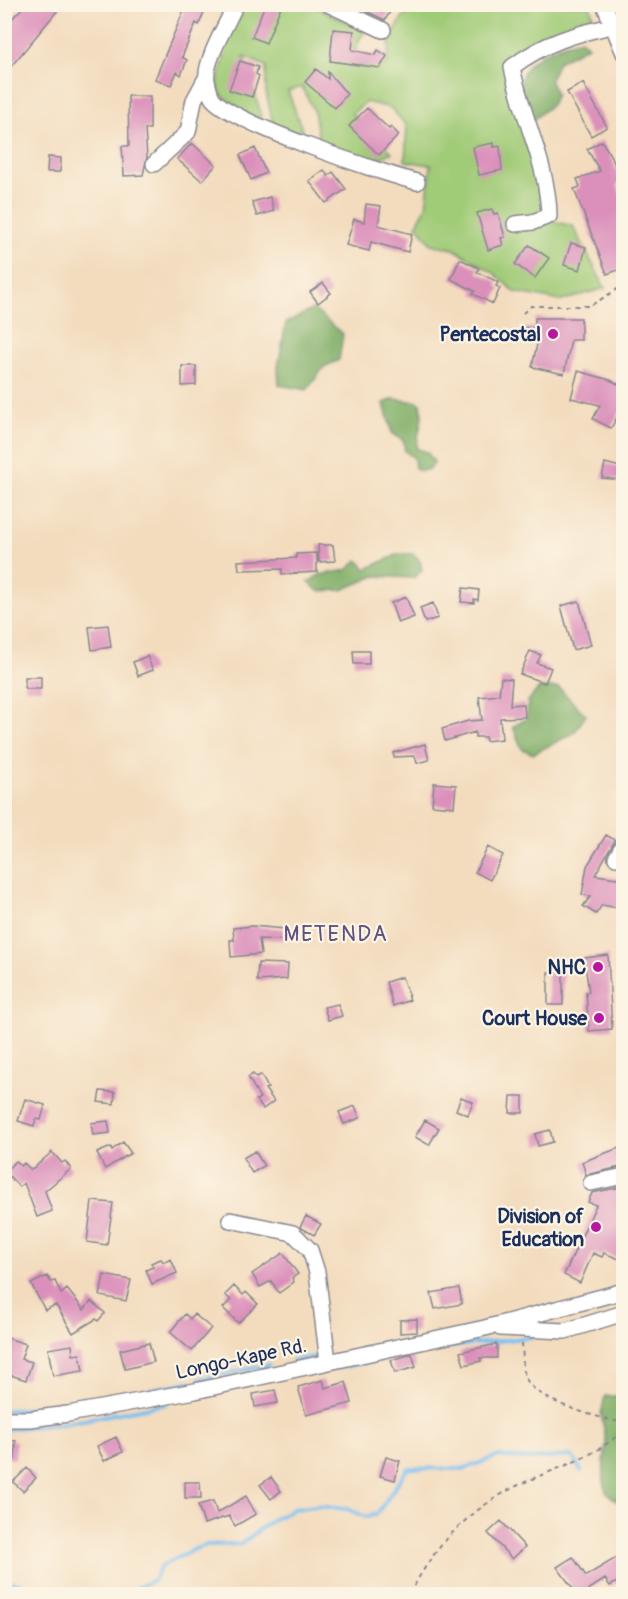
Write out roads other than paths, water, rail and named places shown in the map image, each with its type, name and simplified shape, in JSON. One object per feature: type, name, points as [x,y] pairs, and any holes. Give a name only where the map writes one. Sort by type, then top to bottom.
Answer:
[{"type":"street","points":[[154,164],[188,132],[194,100],[206,78],[210,59],[236,4]]},
{"type":"street","points":[[328,4],[383,30]]},
{"type":"street","points":[[604,4],[624,53]]},
{"type":"street","points":[[515,224],[533,222],[549,216],[549,206],[540,159],[517,92],[512,67],[534,51],[568,35],[612,26]]},
{"type":"street","points":[[206,78],[212,98],[233,114],[380,172],[417,182]]},
{"type":"street","points":[[591,1183],[624,1176]]},
{"type":"street","points":[[230,1220],[293,1233],[310,1250],[317,1272],[328,1362]]},
{"type":"street","points":[[485,1328],[624,1291]]},
{"type":"street","points":[[485,1328],[565,1331],[624,1313]]},
{"type":"street","name":"Longo-Kape Rd.","points":[[4,1419],[30,1419],[147,1400],[485,1328]]},
{"type":"waterway","points":[[318,1372],[424,1350],[532,1337]]},
{"type":"waterway","points":[[293,1361],[323,1355]]},
{"type":"waterway","points":[[200,1379],[269,1365]]},
{"type":"waterway","points":[[149,1390],[190,1382]]},
{"type":"waterway","points":[[70,1405],[140,1392]]},
{"type":"waterway","points":[[4,1429],[62,1424],[166,1404]]},
{"type":"waterway","points":[[4,1411],[61,1406]]},
{"type":"waterway","points":[[122,1594],[154,1580],[160,1567],[197,1548],[207,1545],[241,1544],[272,1520],[293,1509],[317,1506],[347,1509],[366,1517],[377,1514],[408,1468],[463,1469],[499,1456],[525,1459],[572,1456],[581,1471]]},
{"type":"waterway","points":[[7,1581],[59,1594]]},
{"type":"place","name":"Pentecostal","points":[[553,334]]},
{"type":"place","name":"NHC","points":[[598,967]]},
{"type":"place","name":"Court House","points":[[599,1018]]},
{"type":"place","name":"Division of Education","points":[[596,1227]]},
{"type":"district","name":"METENDA","points":[[336,934]]}]
